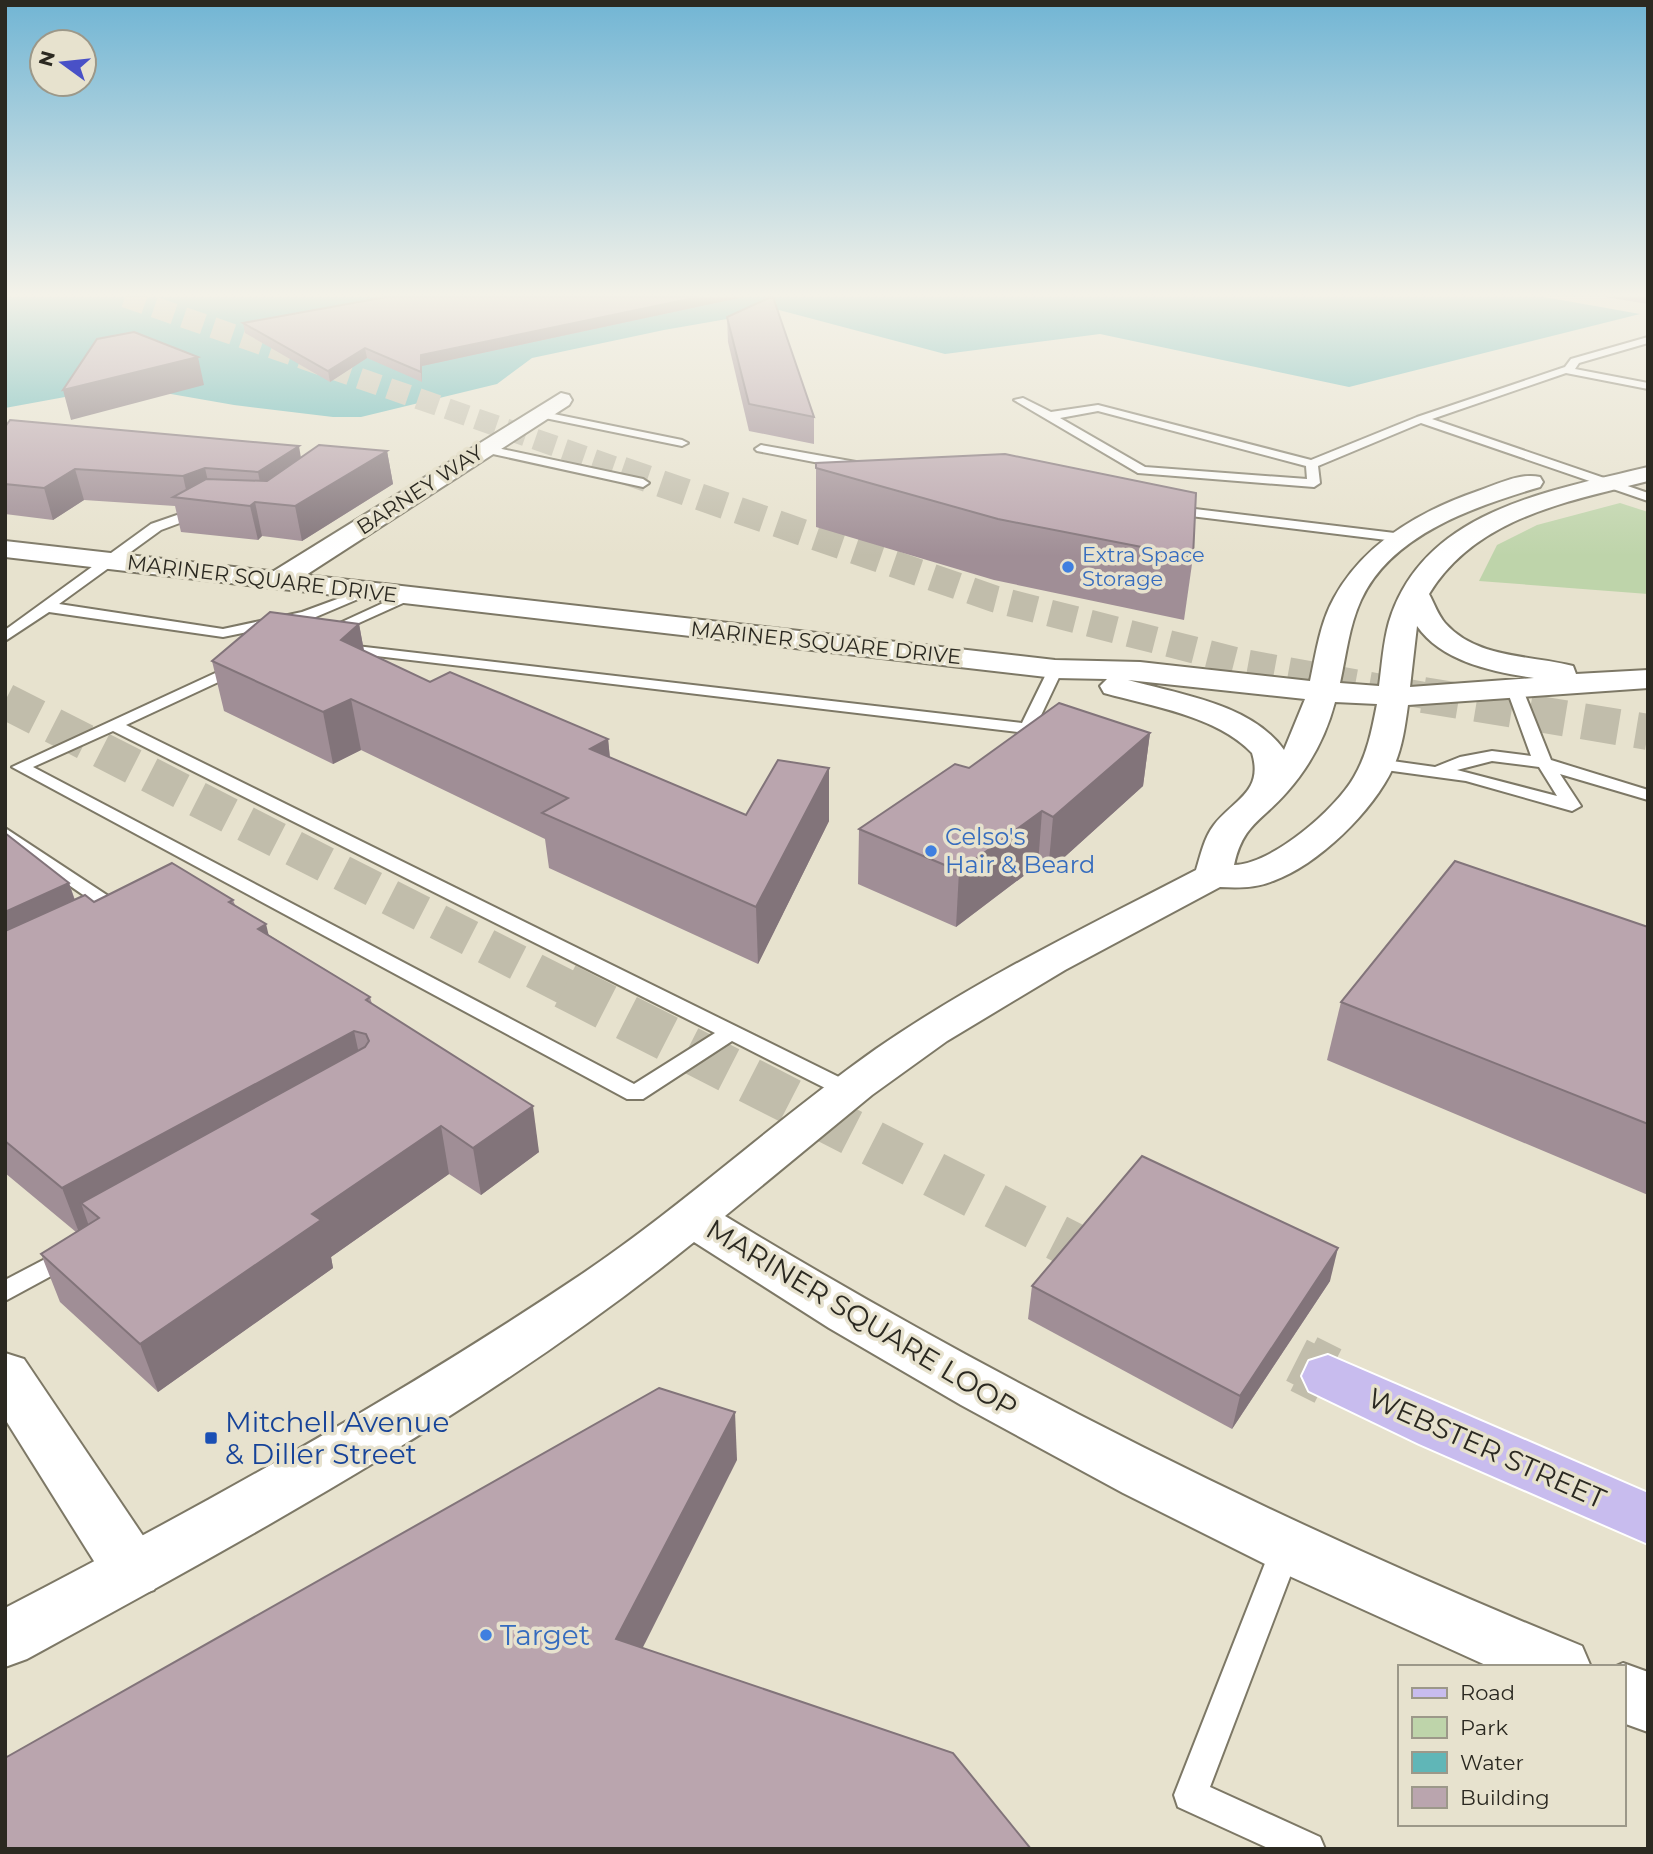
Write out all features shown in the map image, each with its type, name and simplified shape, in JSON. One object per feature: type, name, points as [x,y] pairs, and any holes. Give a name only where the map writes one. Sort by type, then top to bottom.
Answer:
[{"type":"main road","name":"WEBSTER STREET","points":[[1328,1376],[1450,1434],[1648,1519]]},
{"type":"street","name":"BARNEY WAY","points":[[279,580],[561,400]]},
{"type":"street","points":[[1213,876],[1225,834],[1264,797],[1295,758],[1316,720],[1336,628],[1345,602],[1360,577],[1403,538],[1425,524],[1476,500],[1648,451]]},
{"type":"street","name":"MARINER SQUARE LOOP","points":[[1555,1665],[1286,1547],[1124,1466],[898,1345],[692,1218],[849,1091],[963,1012],[1213,876],[1254,876],[1293,855],[1325,831],[1350,806],[1378,764],[1388,730],[1398,638],[1404,615],[1415,594],[1452,547],[1471,534],[1522,510],[1648,474]]},
{"type":"street","name":"MARINER SQUARE DRIVE","points":[[9,552],[279,580],[1055,669],[1111,668],[1323,693],[1393,696],[1515,690],[1646,679]]},
{"type":"street","points":[[1415,594],[1430,625],[1444,638],[1492,659],[1542,669],[1646,679]]},
{"type":"street","points":[[1055,669],[1191,708],[1247,733],[1267,750],[1272,768],[1264,797]]},
{"type":"street","points":[[5,1639],[134,1571],[285,1486],[446,1389],[603,1285],[692,1218]]},
{"type":"street","points":[[5,1374],[134,1571]]},
{"type":"street","points":[[1625,1694],[1648,1702]]},
{"type":"lane","points":[[1049,416],[1098,408],[1312,464],[1421,419],[1525,384]]},
{"type":"lane","points":[[1019,400],[1142,470],[1314,483],[1312,464]]},
{"type":"lane","points":[[539,414],[682,443]]},
{"type":"lane","points":[[1421,419],[1648,497]]},
{"type":"lane","points":[[484,449],[643,484]]},
{"type":"lane","points":[[761,449],[870,469]]},
{"type":"lane","points":[[5,637],[156,527],[212,506]]},
{"type":"lane","points":[[1161,509],[1403,538]]},
{"type":"lane","points":[[47,607],[223,633],[297,619],[370,591]]},
{"type":"lane","points":[[305,641],[407,596]]},
{"type":"lane","points":[[321,647],[390,652],[1027,728],[1055,669]]},
{"type":"lane","points":[[252,661],[20,767],[635,1094],[731,1032]]},
{"type":"lane","points":[[1378,764],[1468,776],[1572,806],[1537,752],[1515,690]]},
{"type":"lane","points":[[113,725],[849,1091]]},
{"type":"lane","points":[[1439,771],[1459,760],[1493,754],[1544,763],[1648,795]]},
{"type":"lane","points":[[5,833],[118,911],[103,927]]},
{"type":"lane","points":[[5,1292],[89,1244]]},
{"type":"lane","points":[[1286,1547],[1190,1795],[1308,1849]]},
{"type":"green space","points":[[1620,503],[1648,512],[1648,594],[1479,581],[1497,545],[1537,525]]},
{"type":"water","points":[[5,384],[498,384],[361,417],[333,417],[234,405],[125,386],[5,408]]},
{"type":"water","points":[[1333,384],[1363,384],[1349,387]]},
{"type":"building","points":[[67,384],[90,384],[63,390]]},
{"type":"building","points":[[744,384],[803,384],[814,417],[749,404]]},
{"type":"building","points":[[10,420],[299,446],[258,472],[205,468],[183,476],[75,469],[44,488],[5,484],[5,427]]},
{"type":"building","points":[[319,445],[387,451],[295,506],[255,502],[250,506],[173,497],[206,479],[267,481]]},
{"type":"building","points":[[1005,454],[1196,493],[1193,557],[998,519],[816,468],[816,463]]},
{"type":"building","points":[[270,612],[359,624],[341,640],[430,682],[450,672],[608,739],[590,749],[746,815],[778,760],[829,768],[756,907],[542,813],[568,798],[351,699],[323,712],[212,661]]},
{"type":"building","points":[[1059,703],[1150,733],[1053,817],[1042,811],[959,871],[859,829],[955,764],[969,768]]},
{"type":"building","points":[[5,833],[69,883],[5,912]]},
{"type":"building","points":[[1455,861],[1648,927],[1648,1124],[1341,1002]]},
{"type":"building","points":[[172,863],[233,900],[229,902],[266,924],[258,929],[370,997],[366,1000],[533,1106],[473,1148],[441,1126],[312,1214],[321,1220],[140,1344],[41,1254],[99,1218],[81,1203],[365,1047],[369,1041],[366,1034],[354,1031],[62,1188],[5,1141],[5,931],[85,895],[94,902]]},
{"type":"building","points":[[1142,1156],[1338,1248],[1240,1396],[1032,1286]]},
{"type":"building","name":"Target","points":[[659,1388],[735,1412],[616,1639],[953,1753],[1031,1849],[5,1849],[5,1758]]},
{"type":"tunnel","points":[[375,384],[627,471]]},
{"type":"tunnel","points":[[622,470],[995,599],[1241,662],[1433,697]]},
{"type":"tunnel","points":[[1423,695],[1648,732]]},
{"type":"tunnel","points":[[5,701],[568,988]]},
{"type":"tunnel","points":[[565,986],[1113,1266]]},
{"type":"tunnel","points":[[1235,1329],[1308,1366]]},
{"type":"tunnel","points":[[1304,1364],[1308,1366]]},
{"type":"tunnel","points":[[1308,1366],[1328,1376]]},
{"type":"place","name":"Extra Space Storage","points":[[1068,567]]},
{"type":"place","name":"Celso's Hair & Beard","points":[[931,851]]},
{"type":"place","name":"Mitchell Avenue & Diller Street","points":[[211,1438]]},
{"type":"place","name":"Target","points":[[486,1635]]}]
